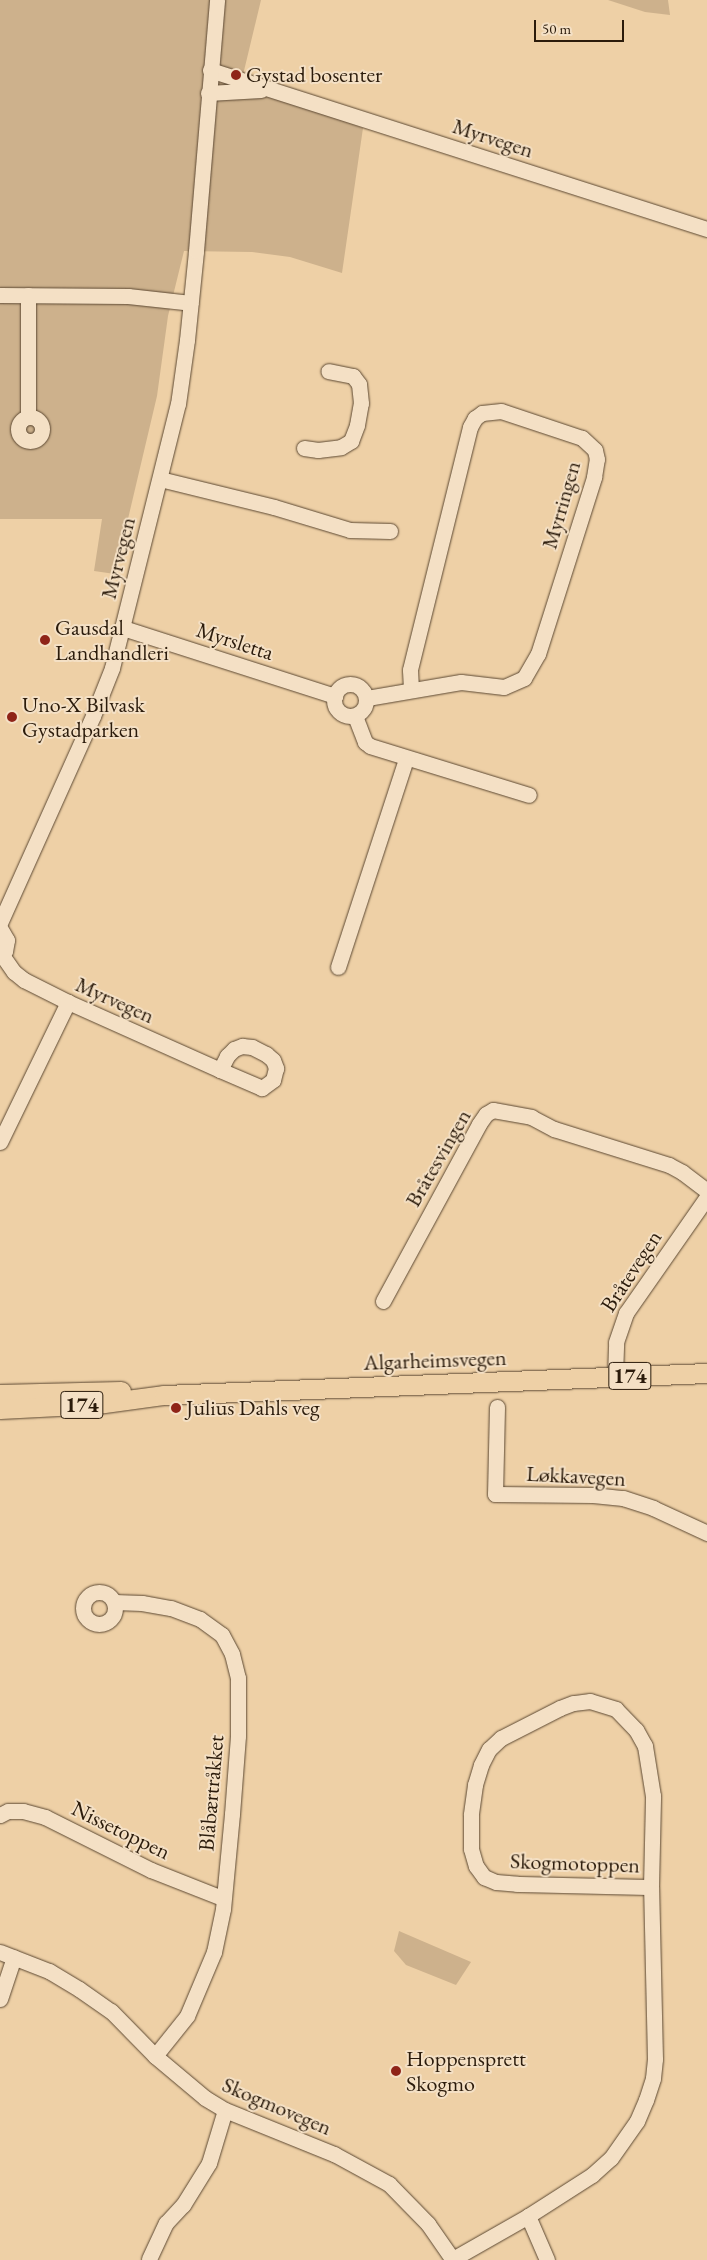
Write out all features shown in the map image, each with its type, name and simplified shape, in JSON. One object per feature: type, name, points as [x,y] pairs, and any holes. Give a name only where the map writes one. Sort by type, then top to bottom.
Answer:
[{"type":"main road","name":"Algarheimsvegen","points":[[0,1409],[97,1404],[164,1395],[707,1373]]},
{"type":"main road","name":"Algarheimsvegen","points":[[0,1394],[121,1391],[164,1395]]},
{"type":"street","name":"Myrvegen","points":[[0,923],[103,693],[123,628],[160,479],[181,384],[191,303],[217,0]]},
{"type":"street","name":"Myrvegen","points":[[210,70],[255,83],[265,90]]},
{"type":"street","name":"Myrvegen","points":[[208,92],[265,90],[317,104],[707,229]]},
{"type":"street","points":[[0,295],[128,296],[191,303]]},
{"type":"street","points":[[28,295],[28,417]]},
{"type":"street","points":[[304,448],[318,450],[342,447],[351,441],[354,434],[361,403],[359,384],[354,376],[328,371]]},
{"type":"street","name":"Myrringen","points":[[367,698],[461,682],[504,687],[524,678],[538,654],[594,477],[597,460],[595,450],[582,438],[501,411],[482,413],[475,418],[470,428],[410,670],[411,690]]},
{"type":"street","points":[[160,479],[274,507],[350,530],[390,531]]},
{"type":"street","name":"Myrsletta","points":[[123,628],[334,696]]},
{"type":"street","points":[[352,684],[362,688],[367,698],[363,711],[355,716],[346,716],[338,712],[334,704],[334,696],[341,686],[352,684]]},
{"type":"street","points":[[355,716],[365,742],[406,759],[529,795]]},
{"type":"street","points":[[338,967],[406,759]]},
{"type":"street","points":[[0,928],[7,940],[1,955]]},
{"type":"street","name":"Myrvegen","points":[[1,955],[14,972],[24,980],[68,1002],[220,1070]]},
{"type":"street","points":[[0,1142],[68,1002]]},
{"type":"street","name":"Bråtesvingen","points":[[383,1302],[479,1124],[486,1114],[493,1110],[531,1117],[554,1129],[669,1165],[682,1172],[707,1196]]},
{"type":"street","name":"Bråtevegen","points":[[615,1376],[616,1342],[626,1313],[707,1196]]},
{"type":"street","name":"Løkkavegen","points":[[497,1407],[495,1494],[593,1495],[623,1498],[653,1508],[707,1533]]},
{"type":"street","name":"Blåbærtråkket","points":[[114,1602],[142,1603],[171,1608],[200,1619],[222,1635],[232,1654],[238,1678],[238,1736],[222,1898],[223,1909],[214,1952],[199,1991],[183,2022],[155,2056]]},
{"type":"street","name":"Skogmotoppen","points":[[452,2260],[528,2216],[592,2175],[611,2158],[637,2120],[653,2078],[655,2043],[651,1887],[654,1819],[651,1776],[645,1746],[627,1718],[616,1709],[604,1704],[590,1702],[573,1703],[501,1738],[489,1749],[481,1765],[475,1785],[471,1815],[471,1849],[476,1866],[484,1877],[496,1882],[517,1884],[651,1887]]},
{"type":"street","name":"Nissetoppen","points":[[0,1815],[8,1811],[23,1811],[45,1817],[151,1870],[222,1898]]},
{"type":"street","points":[[0,1999],[7,1954]]},
{"type":"street","name":"Skogmovegen","points":[[7,1954],[49,1971],[80,1988],[111,2012],[155,2056],[189,2086],[225,2110],[334,2154],[389,2184],[428,2224],[452,2260]]},
{"type":"street","points":[[149,2259],[166,2223],[183,2205],[206,2169],[225,2110]]},
{"type":"street","points":[[528,2216],[547,2260]]},
{"type":"shaded area","points":[[0,0],[261,0],[243,75],[297,104],[363,128],[342,273],[290,257],[252,252],[184,251],[168,316],[157,396],[115,574],[94,571],[102,519],[0,519]]},
{"type":"shaded area","points":[[608,0],[668,0],[670,15],[645,12]]},
{"type":"shaded area","points":[[399,1931],[471,1962],[456,1985],[406,1965],[394,1951]]},
{"type":"place","name":"Gystad bosenter","points":[[236,75]]},
{"type":"place","name":"Gausdal Landhandleri","points":[[45,640]]},
{"type":"place","name":"Uno-X Bilvask Gystadparken","points":[[12,717]]},
{"type":"place","name":"Julius Dahls veg","points":[[176,1408]]},
{"type":"place","name":"Hoppensprett Skogmo","points":[[396,2071]]}]
